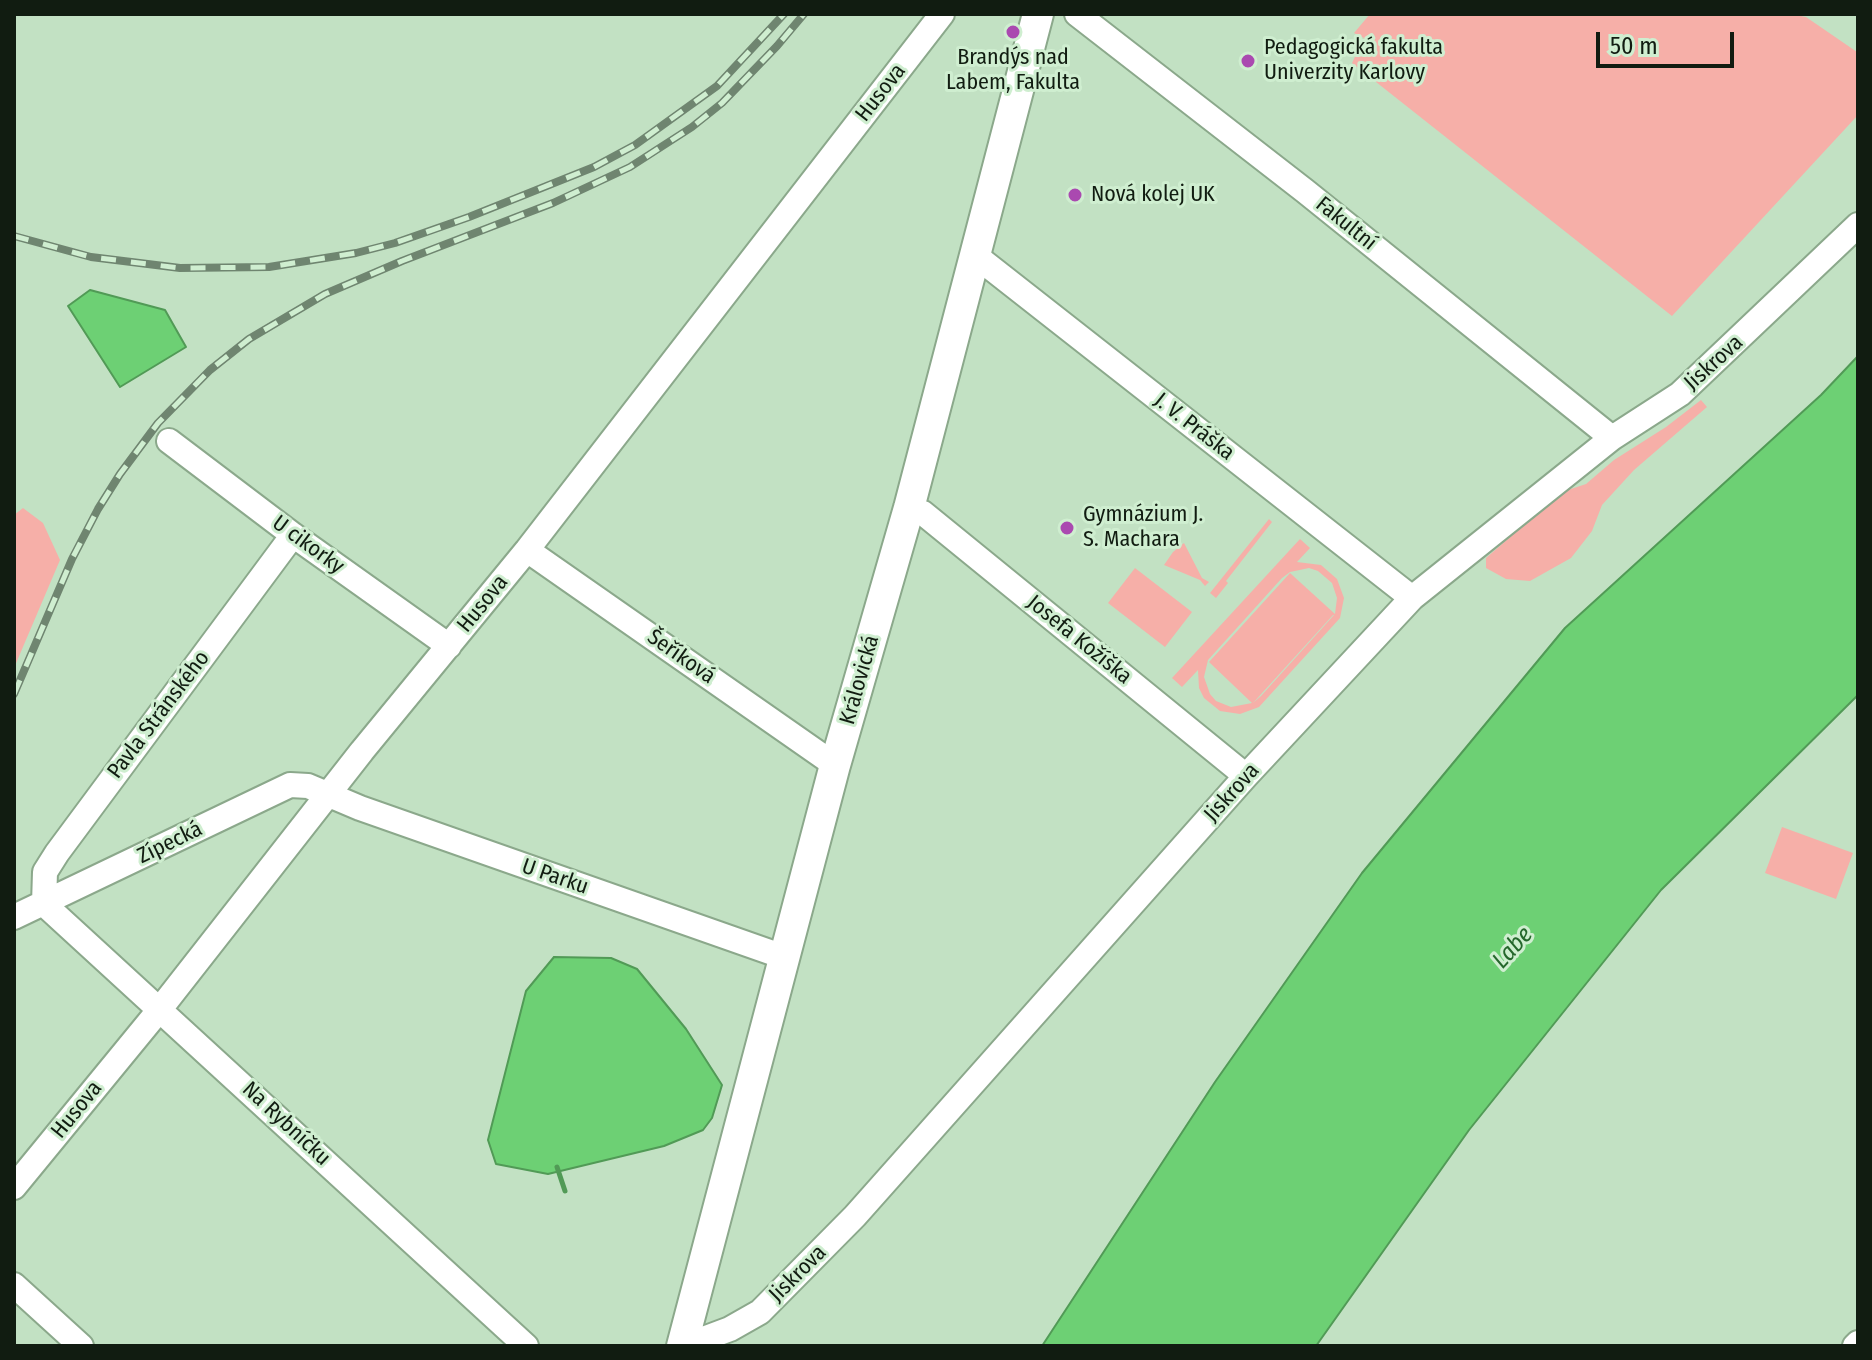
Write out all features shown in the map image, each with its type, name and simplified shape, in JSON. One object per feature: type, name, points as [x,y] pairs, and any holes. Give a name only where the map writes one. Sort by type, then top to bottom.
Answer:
[{"type":"main road","name":"Královická","points":[[683,1344],[835,765],[909,508],[1038,14]]},
{"type":"street","name":"Husova","points":[[14,1187],[527,550],[942,14]]},
{"type":"street","name":"Fakultní","points":[[1077,14],[1305,191],[1612,438]]},
{"type":"street","name":"Jiskrova","points":[[683,1344],[730,1329],[760,1312],[855,1216],[1246,776],[1412,598],[1612,438],[1680,394],[1858,225]]},
{"type":"street","name":"J. V. Práška","points":[[976,256],[1412,598]]},
{"type":"street","name":"U cikorky","points":[[169,441],[293,535],[449,646]]},
{"type":"street","name":"Josefa Kožíška","points":[[909,508],[923,513],[1246,776]]},
{"type":"street","name":"Pavla Stránského","points":[[44,904],[45,872],[57,853],[293,535]]},
{"type":"street","name":"Šeříková","points":[[527,550],[835,765]]},
{"type":"street","name":"Zípecká","points":[[14,917],[290,785],[308,786],[327,795]]},
{"type":"street","name":"U Parku","points":[[327,795],[784,957]]},
{"type":"street","name":"Na Rybníčku","points":[[44,904],[526,1346]]},
{"type":"street","points":[[14,1285],[81,1346]]},
{"type":"shaded area","points":[[1370,14],[1791,14],[1806,17],[1857,52],[1858,115],[1672,316],[1352,63],[1364,38],[1354,33]]},
{"type":"shaded area","points":[[1701,400],[1707,407],[1634,470],[1602,505],[1592,531],[1571,558],[1530,581],[1506,579],[1486,568],[1486,558],[1562,492],[1586,484],[1614,460]]},
{"type":"shaded area","points":[[23,508],[43,523],[60,560],[14,668],[14,515]]},
{"type":"shaded area","points":[[1269,519],[1272,522],[1216,598],[1210,593]]},
{"type":"shaded area","points":[[1300,539],[1310,548],[1297,562],[1321,565],[1337,579],[1344,598],[1340,618],[1259,707],[1240,714],[1220,711],[1204,698],[1199,688],[1198,670],[1182,687],[1172,678]],"holes":[[[1309,568],[1318,571],[1332,583],[1337,598],[1335,614],[1290,573],[1209,662],[1252,703],[1231,707],[1216,701],[1204,677],[1208,660],[1282,578],[1290,572]],[[1333,615],[1261,696],[1253,703]]]},
{"type":"shaded area","points":[[1184,543],[1202,578],[1209,582],[1205,586],[1200,580],[1164,565]]},
{"type":"shaded area","points":[[1135,568],[1192,612],[1165,647],[1108,603]]},
{"type":"shaded area","points":[[1782,827],[1853,853],[1836,899],[1765,873]]},
{"type":"water","points":[[90,290],[165,310],[186,347],[120,387],[68,306]]},
{"type":"water","name":"Labe","points":[[1858,356],[1858,695],[1661,890],[1469,1130],[1316,1346],[1042,1346],[1215,1082],[1362,873],[1565,628],[1821,395]]},
{"type":"water","points":[[554,957],[611,958],[637,969],[686,1029],[722,1085],[712,1118],[703,1130],[664,1146],[548,1174],[496,1164],[488,1140],[526,991]]},
{"type":"waterway","points":[[557,1167],[565,1191]]},
{"type":"railway","points":[[14,236],[91,257],[180,268],[269,267],[356,253],[395,243],[594,167],[635,145],[717,86],[784,14]]},
{"type":"railway","points":[[14,694],[72,559],[98,509],[158,423],[210,370],[249,339],[325,294],[553,203],[630,167],[692,127],[722,103],[804,14]]},
{"type":"place","name":"Brandýs nad Labem, Fakulta","points":[[1013,32]]},
{"type":"place","name":"Pedagogická fakulta Univerzity Karlovy","points":[[1248,61]]},
{"type":"place","name":"Nová kolej UK","points":[[1075,195]]},
{"type":"place","name":"Gymnázium J. S. Machara","points":[[1067,528]]}]
